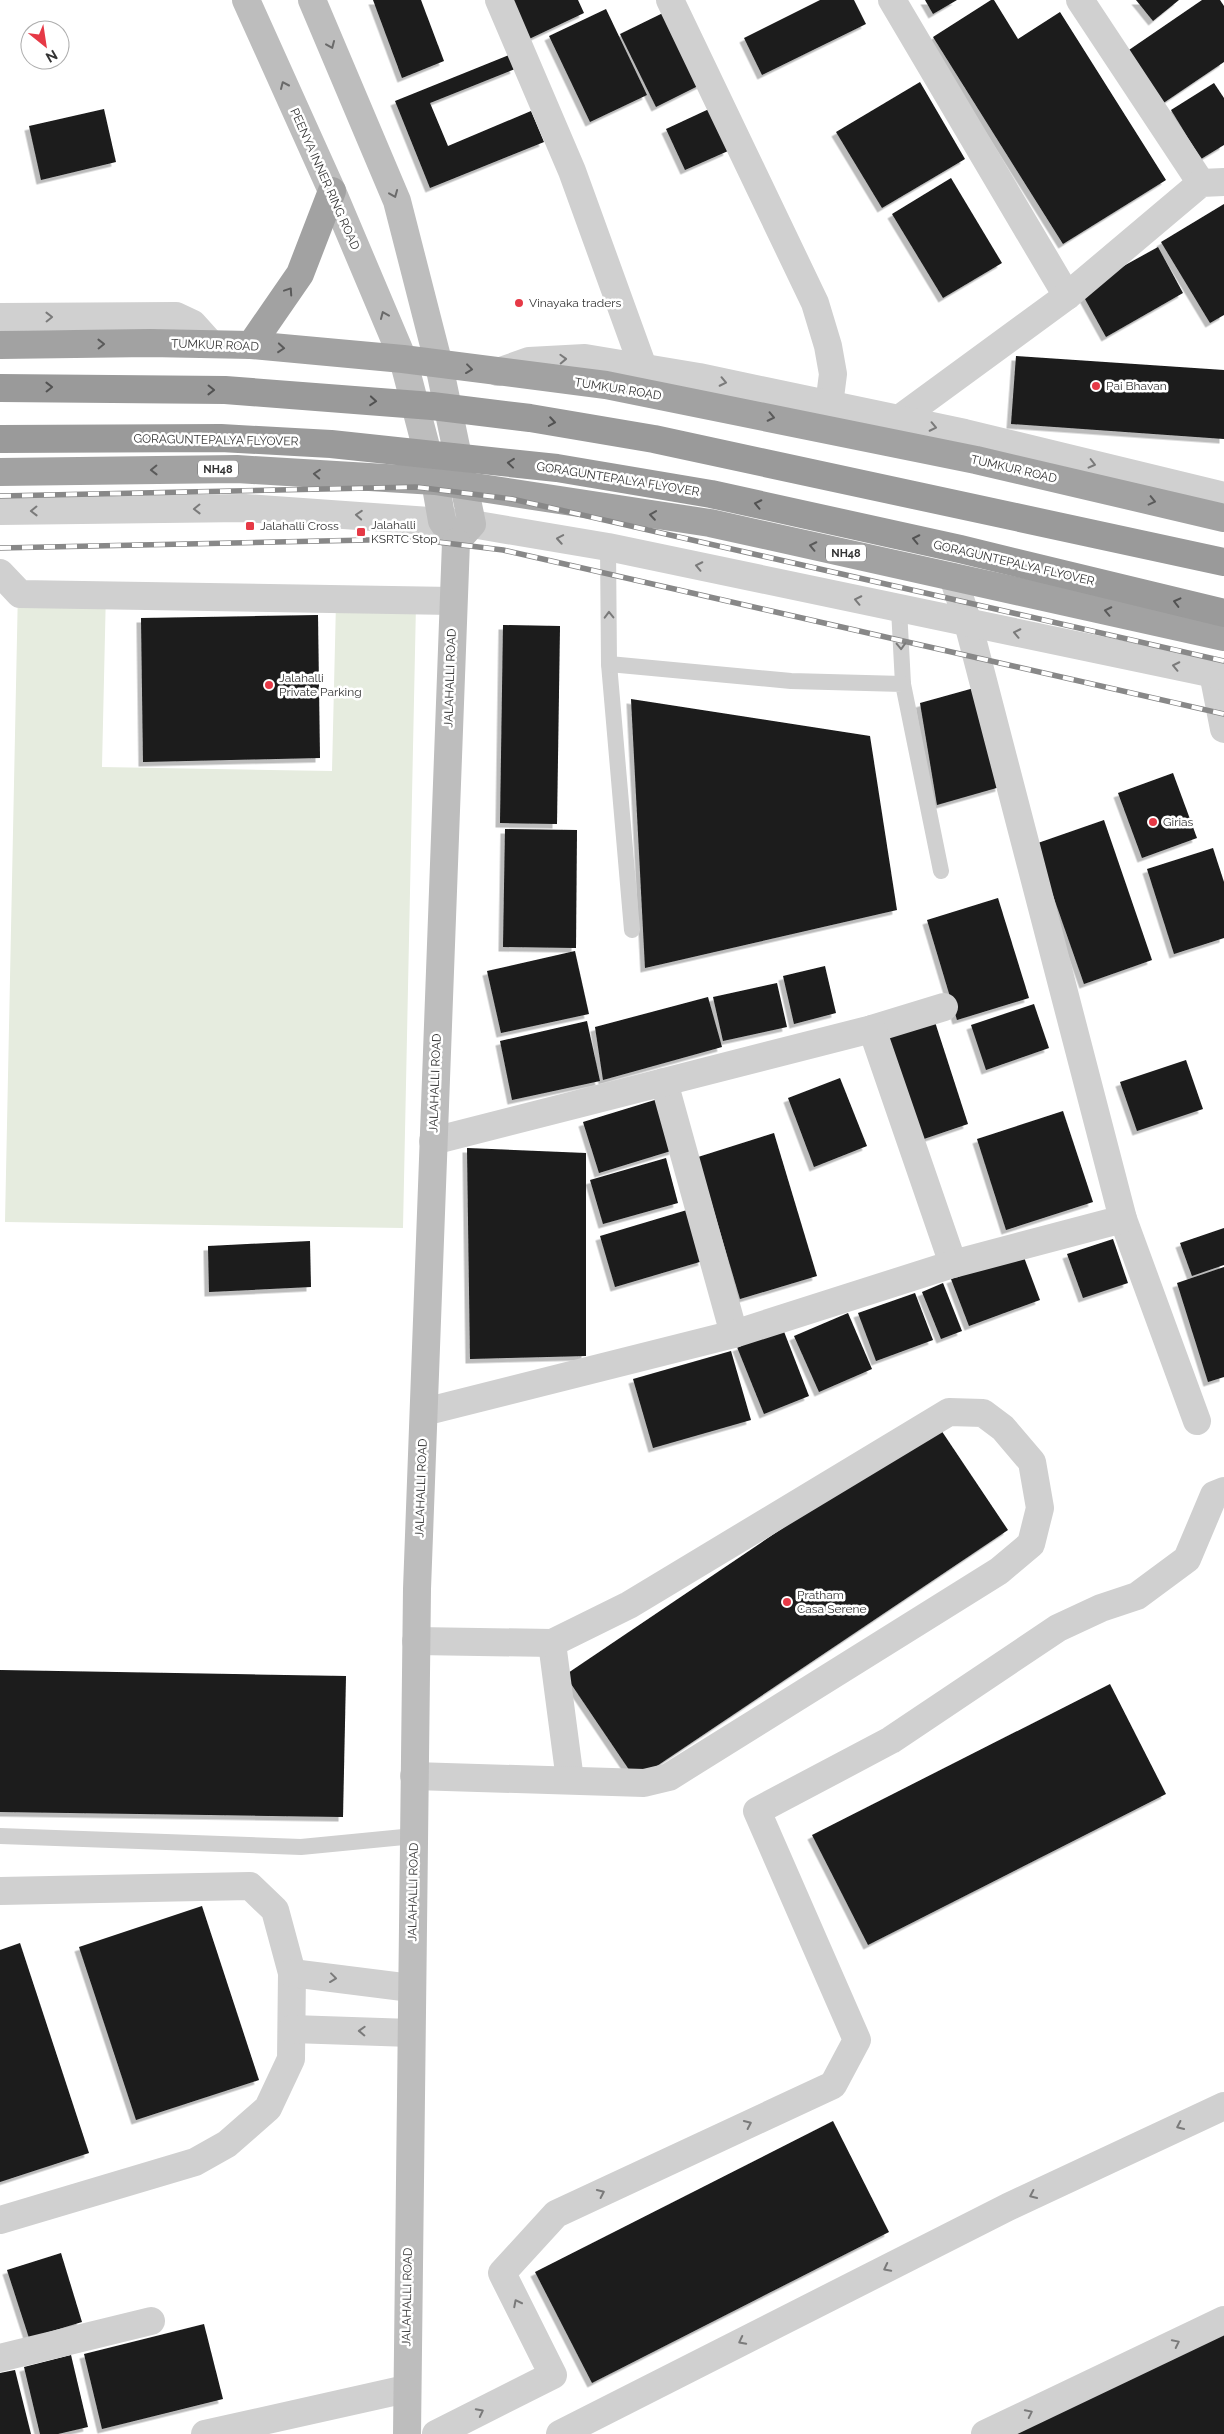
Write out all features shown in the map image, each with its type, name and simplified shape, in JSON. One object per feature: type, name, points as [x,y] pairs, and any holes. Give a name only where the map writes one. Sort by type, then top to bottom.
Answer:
[{"type":"highway","points":[[251,345],[300,274],[332,192]]},
{"type":"highway","name":"TUMKUR ROAD","points":[[0,345],[251,345],[403,360],[439,366],[606,385],[733,409],[976,460],[1224,518]]},
{"type":"highway","points":[[0,388],[78,387],[235,391],[413,404],[530,418],[654,439],[1224,562]]},
{"type":"highway","name":"GORAGUNTEPALYA FLYOVER","points":[[0,439],[220,438],[313,443],[557,468],[711,494],[960,549],[1224,613]]},
{"type":"highway","name":"NH48","points":[[0,472],[237,469],[435,481],[710,523],[1224,637]]},
{"type":"main road","name":"PEENYA INNER RING ROAD","points":[[246,0],[332,192],[403,360],[435,481],[457,529]]},
{"type":"main road","points":[[312,0],[398,201],[439,366],[465,487],[457,529]]},
{"type":"main road","name":"JALAHALLI ROAD","points":[[407,2434],[406,2389],[416,1641],[457,529]]},
{"type":"street","points":[[499,0],[572,171],[642,367]]},
{"type":"street","points":[[670,0],[815,303],[834,374],[829,404]]},
{"type":"street","points":[[892,0],[1067,296]]},
{"type":"street","points":[[899,420],[1067,296],[1212,183],[1080,0]]},
{"type":"street","points":[[0,317],[176,316],[193,324],[211,344]]},
{"type":"street","points":[[498,372],[529,361],[585,358],[699,376],[829,404],[1224,496]]},
{"type":"street","points":[[0,511],[245,508],[457,529],[608,547],[1218,675],[1224,729]]},
{"type":"street","points":[[0,573],[10,594],[453,601]]},
{"type":"street","points":[[953,577],[968,623],[1123,1219],[1197,1421]]},
{"type":"street","points":[[433,1141],[872,1029],[944,1007]]},
{"type":"street","points":[[872,1029],[953,1264]]},
{"type":"street","points":[[664,1082],[734,1334]]},
{"type":"street","points":[[424,1412],[734,1334],[953,1264],[1123,1219]]},
{"type":"street","points":[[414,1776],[644,1783],[669,1777],[999,1571],[1031,1544],[1040,1508],[1032,1462],[1003,1428],[982,1413],[949,1412],[629,1605],[552,1643],[416,1641]]},
{"type":"street","points":[[436,2434],[553,2375],[502,2273],[556,2214],[833,2084],[857,2040],[757,1811],[891,1740],[1058,1628],[1101,1608],[1137,1596],[1187,1559],[1214,1494],[1224,1491]]},
{"type":"street","points":[[552,1643],[570,1780]]},
{"type":"street","points":[[0,1891],[250,1886],[275,1910],[292,1973],[291,2059],[268,2108],[227,2144],[195,2162],[0,2220]]},
{"type":"street","points":[[292,1973],[411,1988]]},
{"type":"street","points":[[292,2029],[411,2033]]},
{"type":"street","points":[[560,2434],[999,2211],[1224,2106]]},
{"type":"street","points":[[986,2434],[1224,2320]]},
{"type":"street","points":[[0,2358],[152,2321]]},
{"type":"street","points":[[205,2434],[406,2389]]},
{"type":"lane","points":[[608,547],[609,664],[632,930]]},
{"type":"lane","points":[[899,609],[902,684],[941,871]]},
{"type":"lane","points":[[609,664],[792,681],[902,684]]},
{"type":"lane","points":[[0,1836],[301,1847],[414,1836]]},
{"type":"shaded area","points":[[18,588],[106,590],[102,767],[332,771],[336,602],[416,604],[403,1228],[5,1222]]},
{"type":"building","points":[[373,0],[421,0],[444,61],[402,78]]},
{"type":"building","points":[[509,0],[578,0],[584,13],[527,40]]},
{"type":"building","points":[[820,0],[854,0],[866,24],[762,75],[744,38]]},
{"type":"building","points":[[925,0],[957,0],[933,14]]},
{"type":"building","points":[[991,0],[994,0],[1018,39],[1060,12],[1166,180],[1063,244],[933,37]]},
{"type":"building","points":[[1136,0],[1179,0],[1153,21]]},
{"type":"building","points":[[1202,0],[1220,0],[1224,6],[1224,62],[1162,104],[1126,52]]},
{"type":"building","points":[[606,9],[647,95],[590,122],[549,36]]},
{"type":"building","points":[[667,11],[702,84],[656,107],[620,34]]},
{"type":"building","points":[[509,55],[515,69],[430,103],[448,146],[531,111],[544,142],[430,188],[395,101]]},
{"type":"building","points":[[920,82],[965,159],[882,208],[836,132]]},
{"type":"building","points":[[1214,83],[1224,98],[1224,145],[1201,159],[1171,110]]},
{"type":"building","points":[[104,109],[116,162],[41,180],[29,126]]},
{"type":"building","points":[[709,109],[728,151],[685,170],[666,129]]},
{"type":"building","points":[[951,178],[1002,263],[943,298],[892,214]]},
{"type":"building","points":[[1224,204],[1224,315],[1210,323],[1161,242]]},
{"type":"building","points":[[1158,247],[1183,293],[1106,337],[1080,290]]},
{"type":"building","points":[[1016,356],[1224,370],[1224,439],[1011,424]]},
{"type":"building","points":[[318,615],[320,758],[143,762],[141,618]]},
{"type":"building","points":[[503,625],[560,626],[557,824],[500,823]]},
{"type":"building","points":[[974,688],[1000,787],[937,805],[920,703]]},
{"type":"building","points":[[631,699],[870,736],[897,910],[645,968]]},
{"type":"building","points":[[1173,773],[1197,838],[1142,858],[1118,793]]},
{"type":"building","points":[[1104,820],[1152,960],[1084,984],[1035,844]]},
{"type":"building","points":[[505,829],[577,830],[576,948],[503,947]]},
{"type":"building","points":[[1213,848],[1224,882],[1224,938],[1174,954],[1147,869]]},
{"type":"building","points":[[998,898],[1029,998],[957,1020],[927,920]]},
{"type":"building","points":[[575,951],[589,1014],[501,1033],[487,971]]},
{"type":"building","points":[[825,966],[836,1013],[794,1024],[783,976]]},
{"type":"building","points":[[777,983],[787,1027],[723,1041],[713,997]]},
{"type":"building","points":[[708,997],[722,1047],[603,1080],[595,1027]]},
{"type":"building","points":[[1034,1004],[1049,1048],[986,1070],[971,1025]]},
{"type":"building","points":[[587,1021],[600,1081],[512,1100],[500,1041]]},
{"type":"building","points":[[935,1022],[968,1124],[915,1142],[882,1040]]},
{"type":"building","points":[[1186,1060],[1203,1109],[1137,1131],[1120,1082]]},
{"type":"building","points":[[840,1078],[867,1146],[814,1167],[788,1098]]},
{"type":"building","points":[[658,1099],[674,1150],[599,1173],[583,1122]]},
{"type":"building","points":[[1063,1111],[1093,1202],[1006,1230],[977,1139]]},
{"type":"building","points":[[774,1133],[817,1276],[740,1299],[698,1157]]},
{"type":"building","points":[[467,1148],[586,1153],[586,1356],[470,1359]]},
{"type":"building","points":[[666,1158],[678,1203],[603,1224],[590,1180]]},
{"type":"building","points":[[687,1210],[703,1261],[615,1287],[600,1236]]},
{"type":"building","points":[[1224,1228],[1224,1265],[1192,1276],[1180,1243]]},
{"type":"building","points":[[1113,1239],[1128,1283],[1083,1298],[1067,1254]]},
{"type":"building","points":[[310,1241],[311,1287],[209,1292],[208,1246]]},
{"type":"building","points":[[1022,1252],[1040,1300],[969,1326],[951,1279]]},
{"type":"building","points":[[1224,1267],[1224,1377],[1208,1382],[1177,1283]]},
{"type":"building","points":[[943,1283],[962,1331],[941,1339],[922,1292]]},
{"type":"building","points":[[915,1293],[933,1340],[876,1361],[858,1313]]},
{"type":"building","points":[[848,1313],[872,1369],[819,1392],[794,1336]]},
{"type":"building","points":[[783,1329],[809,1396],[764,1414],[737,1347]]},
{"type":"building","points":[[731,1351],[751,1420],[653,1448],[633,1379]]},
{"type":"building","name":"Pratham Casa Serene","points":[[937,1424],[1008,1530],[636,1780],[565,1675]]},
{"type":"building","points":[[0,1670],[346,1676],[343,1817],[0,1812]]},
{"type":"building","points":[[1110,1684],[1166,1794],[868,1945],[812,1835]]},
{"type":"building","points":[[202,1906],[259,2080],[136,2120],[79,1947]]},
{"type":"building","points":[[20,1943],[89,2153],[0,2182],[0,1950]]},
{"type":"building","points":[[833,2121],[889,2232],[592,2383],[535,2272]]},
{"type":"building","points":[[61,2253],[82,2322],[29,2338],[7,2270]]},
{"type":"building","points":[[204,2324],[223,2399],[102,2429],[84,2354]]},
{"type":"building","points":[[1224,2334],[1224,2434],[1010,2434]]},
{"type":"building","points":[[71,2355],[88,2427],[58,2434],[40,2434],[24,2367]]},
{"type":"building","points":[[15,2370],[31,2434],[0,2434],[0,2373]]},
{"type":"railway","points":[[0,496],[416,487],[512,499],[1224,661]]},
{"type":"railway","points":[[0,548],[413,539],[503,550],[1224,714]]},
{"type":"place","name":"Vinayaka traders","points":[[519,303]]},
{"type":"place","name":"Pai Bhavan","points":[[1096,386]]},
{"type":"place","name":"Jalahalli Cross","points":[[250,526]]},
{"type":"place","name":"Jalahalli KSRTC Stop","points":[[361,532]]},
{"type":"place","name":"Jalahalli Private Parking","points":[[269,685]]},
{"type":"place","name":"Girias","points":[[1153,822]]},
{"type":"place","name":"Pratham Casa Serene","points":[[787,1602]]}]
